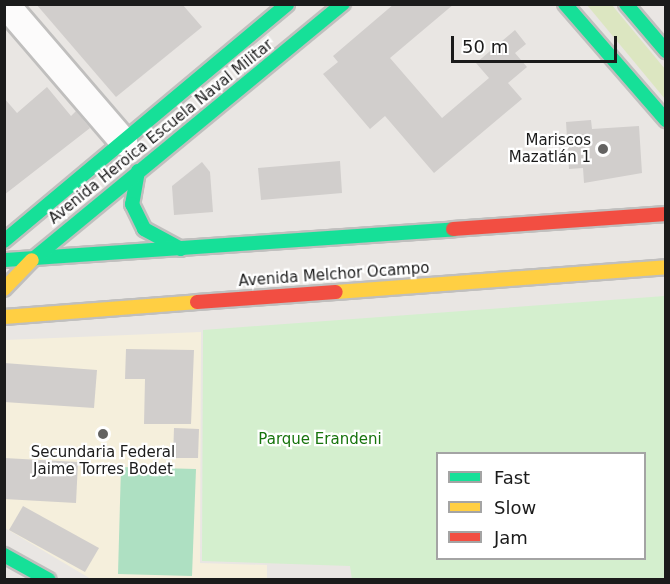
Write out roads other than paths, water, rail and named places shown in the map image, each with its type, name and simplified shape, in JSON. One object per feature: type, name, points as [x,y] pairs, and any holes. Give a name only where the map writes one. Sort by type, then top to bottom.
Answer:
[{"type":"main road","name":"Avenida Heroica Escuela Naval Militar","points":[[4,241],[287,4]]},
{"type":"main road","name":"Avenida Heroica Escuela Naval Militar","points":[[4,290],[32,260],[343,4]]},
{"type":"main road","points":[[565,4],[666,120]]},
{"type":"main road","points":[[626,4],[666,51]]},
{"type":"main road","points":[[138,171],[132,204],[144,230],[181,249]]},
{"type":"main road","points":[[4,260],[32,260],[666,214]]},
{"type":"main road","name":"Avenida Melchor Ocampo","points":[[4,317],[666,267]]},
{"type":"main road","points":[[4,555],[49,579]]},
{"type":"street","points":[[5,4],[123,141]]},
{"type":"place","name":"Mariscos Mazatlán 1","points":[[603,149]]},
{"type":"place","name":"Secundaria Federal Jaime Torres Bodet","points":[[103,434]]},
{"type":"park label","name":"Parque Erandeni","points":[[320,440]]}]
